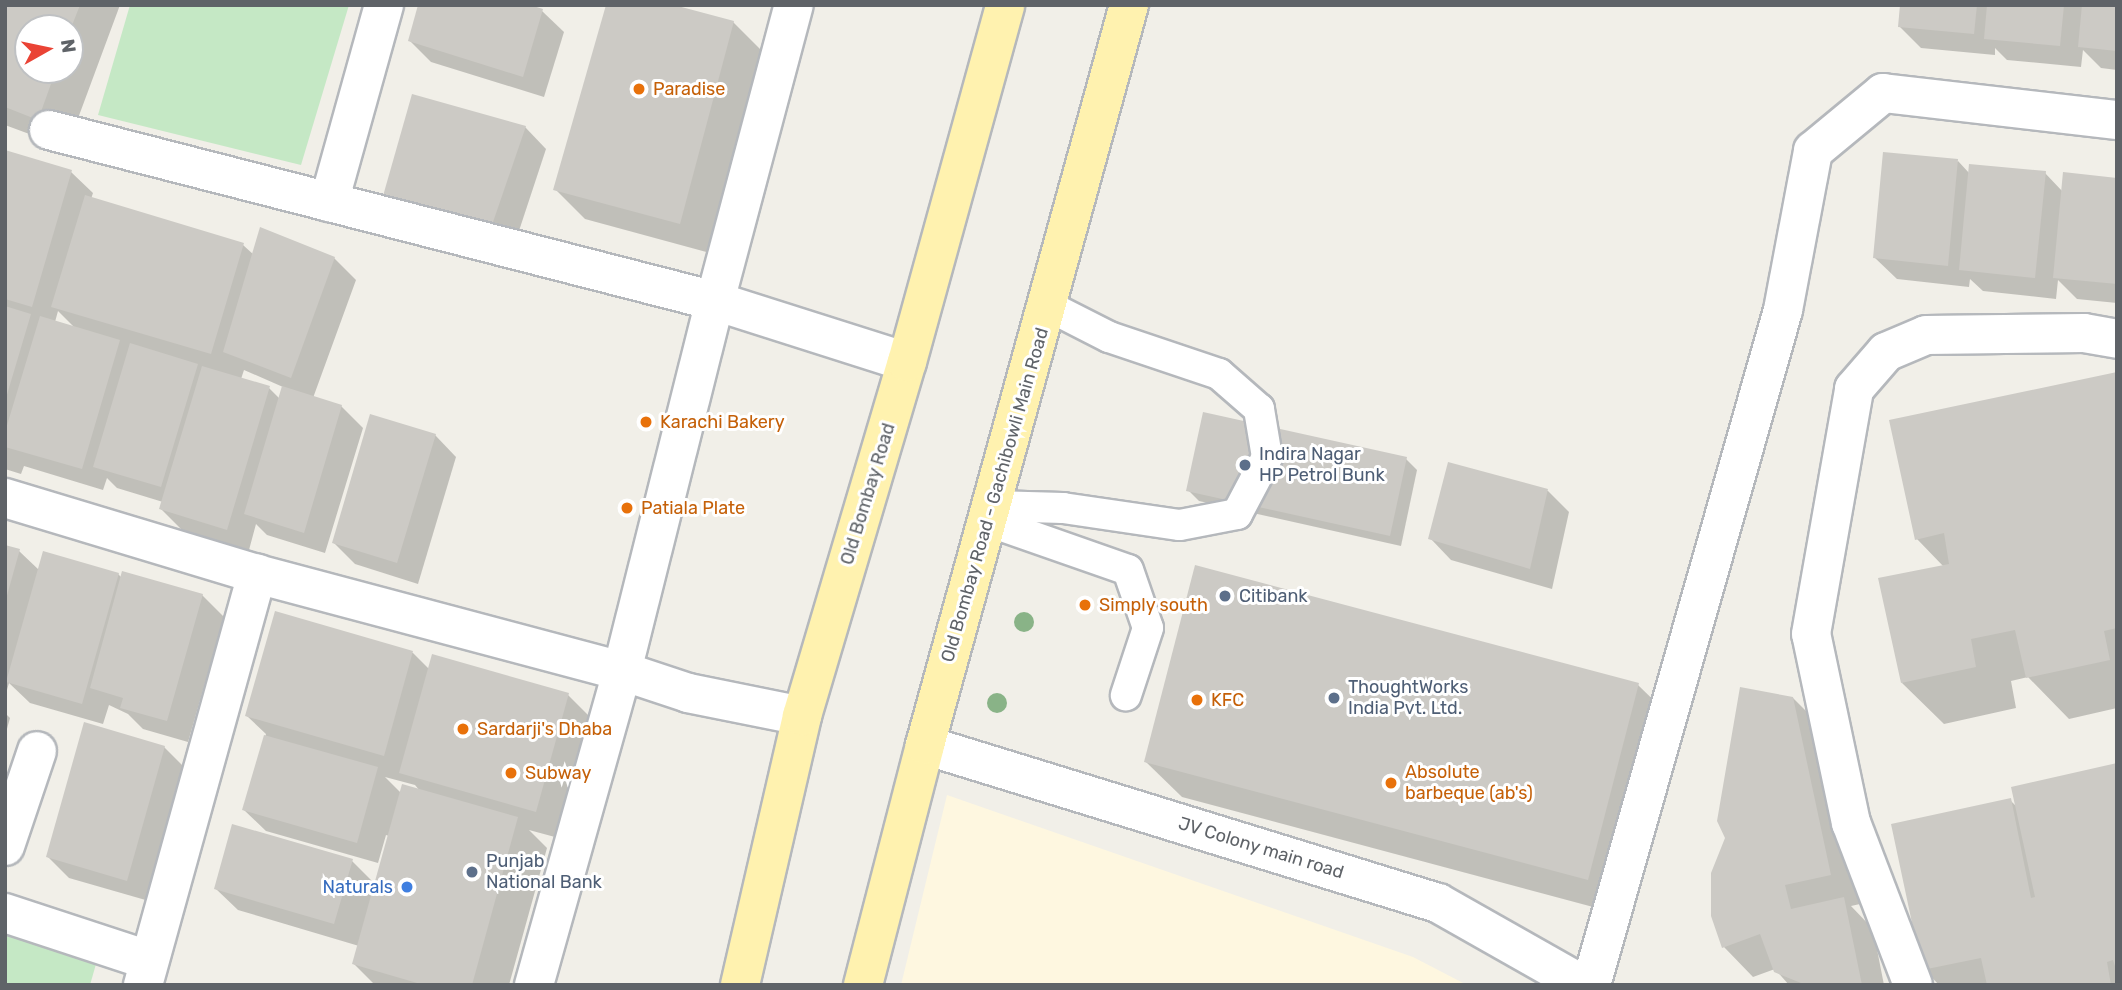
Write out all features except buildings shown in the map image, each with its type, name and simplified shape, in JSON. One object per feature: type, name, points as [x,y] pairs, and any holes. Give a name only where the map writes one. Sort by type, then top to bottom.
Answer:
[{"type":"main road","name":"Old Bombay Road","points":[[740,985],[802,716],[907,362],[1006,5]]},
{"type":"main road","name":"Old Bombay Road - Gachibowli Main Road","points":[[863,985],[925,745],[1129,5]]},
{"type":"street","points":[[329,202],[384,5]]},
{"type":"street","points":[[534,985],[622,671],[715,301],[794,5]]},
{"type":"street","points":[[1591,985],[1783,310],[1813,151],[1883,93],[2117,120]]},
{"type":"street","points":[[49,130],[715,301],[907,362]]},
{"type":"street","points":[[1913,985],[1851,823],[1811,634],[1854,389],[1886,352],[1926,335],[2084,333],[2117,339]]},
{"type":"street","points":[[5,498],[257,574],[622,671],[688,693],[802,716]]},
{"type":"street","points":[[5,913],[146,972],[257,574]]},
{"type":"street","name":"JV Colony main road","points":[[925,745],[1438,903],[1583,985]]},
{"type":"street","points":[[5,846],[37,751]]},
{"type":"lane","points":[[990,514],[1063,508],[1180,525],[1237,514],[1267,457],[1259,409],[1219,374],[1109,337],[1048,306]]},
{"type":"lane","points":[[990,514],[1128,570],[1148,628],[1126,695]]},
{"type":"shaded area","points":[[947,795],[1413,957],[1467,985],[901,985]]},
{"type":"green space","points":[[130,5],[349,5],[301,165],[98,115]]},
{"type":"green space","points":[[5,935],[96,964],[90,985],[5,985]]},
{"type":"place","name":"Paradise","points":[[639,89]]},
{"type":"place","name":"Karachi Bakery","points":[[646,422]]},
{"type":"place","name":"Indira Nagar HP Petrol Bunk","points":[[1245,465]]},
{"type":"place","name":"Patiala Plate","points":[[627,508]]},
{"type":"place","name":"Citibank","points":[[1225,596]]},
{"type":"place","name":"Simply south","points":[[1085,605]]},
{"type":"place","name":"ThoughtWorks India Pvt. Ltd.","points":[[1334,698]]},
{"type":"place","name":"KFC","points":[[1197,700]]},
{"type":"place","name":"Sardarji's Dhaba","points":[[463,729]]},
{"type":"place","name":"Subway","points":[[511,773]]},
{"type":"place","name":"Absolute barbeque (ab's)","points":[[1391,783]]},
{"type":"place","name":"Punjab National Bank","points":[[472,872]]},
{"type":"place","name":"Naturals","points":[[407,887]]}]
